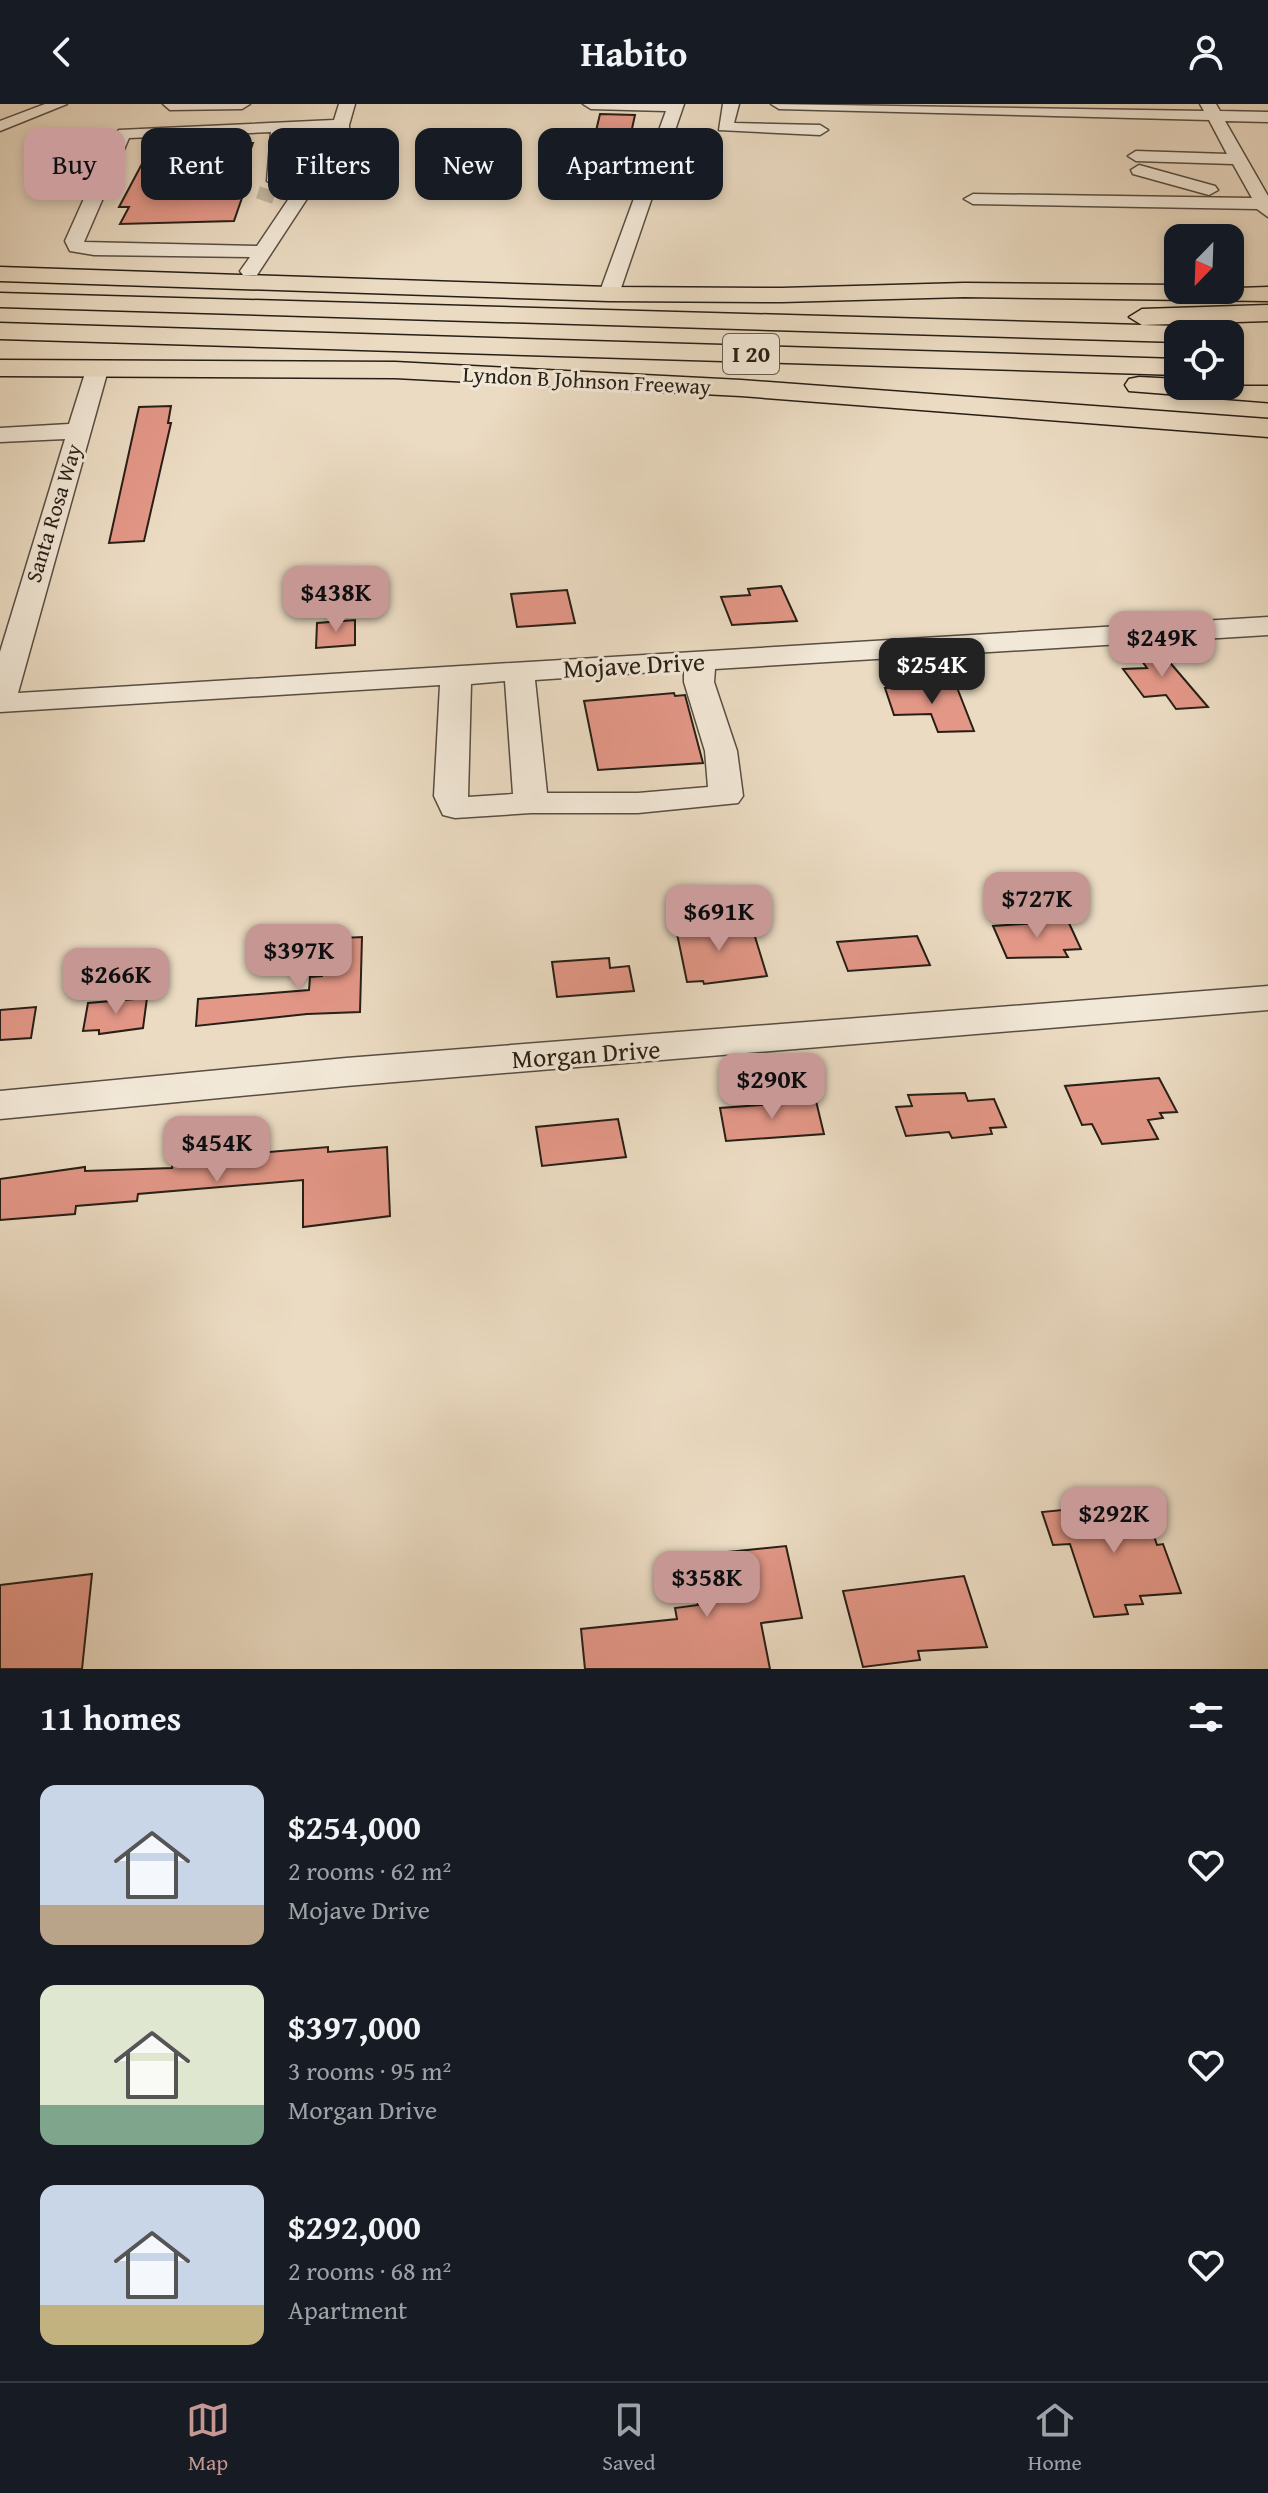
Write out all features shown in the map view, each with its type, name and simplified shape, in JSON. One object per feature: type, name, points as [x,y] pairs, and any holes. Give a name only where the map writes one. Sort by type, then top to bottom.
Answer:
[{"type":"main road","points":[[0,274],[609,294],[782,295],[964,290],[1268,294]]},
{"type":"main road","name":"I 20","points":[[0,300],[1164,334]]},
{"type":"main road","points":[[346,310],[1067,318],[1268,313]]},
{"type":"main road","name":"Lyndon B Johnson Freeway","points":[[0,331],[1164,367]]},
{"type":"main road","points":[[1244,336],[1268,337]]},
{"type":"main road","points":[[324,341],[774,363],[1268,394]]},
{"type":"main road","name":"Lyndon B Johnson Freeway","points":[[0,368],[395,370],[756,389],[1268,428]]},
{"type":"main road","points":[[1244,369],[1268,370]]},
{"type":"street","points":[[0,126],[59,104]]},
{"type":"street","points":[[170,105],[255,104]]},
{"type":"street","points":[[273,238],[78,232],[120,136],[341,125],[347,104]]},
{"type":"street","points":[[591,104],[675,105],[609,294]]},
{"type":"street","points":[[731,104],[725,127],[834,130]]},
{"type":"street","points":[[779,104],[1211,110],[1268,117]]},
{"type":"street","points":[[1211,110],[1264,204]]},
{"type":"street","points":[[1123,155],[1238,159]]},
{"type":"street","points":[[1139,170],[1264,204]]},
{"type":"street","points":[[973,199],[1264,204]]},
{"type":"street","points":[[273,238],[275,200]]},
{"type":"street","points":[[241,282],[299,200]]},
{"type":"street","name":"Santa Rosa Way","points":[[0,703],[97,370]]},
{"type":"street","points":[[0,435],[78,431]]},
{"type":"street","name":"Mojave Drive","points":[[0,703],[1268,626]]},
{"type":"street","points":[[456,675],[451,783],[455,808],[531,803],[638,803],[726,796],[721,751],[699,682],[700,661]]},
{"type":"street","points":[[519,671],[531,803]]},
{"type":"street","name":"Morgan Drive","points":[[0,1105],[346,1072],[1268,998]]},
{"type":"building","points":[[600,114],[635,115],[632,128],[597,128]]},
{"type":"building","points":[[141,166],[141,200],[241,200],[234,221],[120,224],[129,207],[119,207]]},
{"type":"building","points":[[171,406],[168,423],[171,423],[144,541],[109,543],[139,407]]},
{"type":"building","points":[[781,586],[797,621],[732,625],[721,597],[750,595],[748,589]]},
{"type":"building","points":[[567,590],[575,623],[517,627],[511,594]]},
{"type":"building","points":[[355,620],[355,645],[316,648],[317,623]]},
{"type":"building","points":[[1155,645],[1208,707],[1176,709],[1166,695],[1144,697],[1123,669],[1147,668],[1131,646]]},
{"type":"building","points":[[956,685],[974,731],[938,732],[931,714],[894,715],[885,688]]},
{"type":"building","points":[[674,693],[675,696],[685,695],[703,763],[598,770],[584,701]]},
{"type":"building","points":[[713,921],[716,930],[752,927],[767,976],[704,984],[703,981],[687,982],[675,924]]},
{"type":"building","points":[[1068,921],[1081,949],[1064,950],[1068,957],[1007,958],[993,926]]},
{"type":"building","points":[[917,936],[930,965],[848,971],[837,942]]},
{"type":"building","points":[[362,937],[360,1012],[307,1014],[196,1026],[198,999],[309,990],[310,977],[322,976],[324,939]]},
{"type":"building","points":[[609,958],[610,968],[629,966],[634,991],[557,997],[552,962]]},
{"type":"building","points":[[147,998],[143,1028],[99,1034],[99,1030],[83,1031],[88,1003]]},
{"type":"building","points":[[36,1007],[31,1038],[0,1040],[0,1010]]},
{"type":"building","points":[[1159,1078],[1177,1112],[1160,1113],[1163,1118],[1148,1120],[1158,1139],[1102,1144],[1092,1124],[1082,1125],[1065,1086]]},
{"type":"building","points":[[965,1093],[968,1101],[994,1099],[1006,1127],[990,1128],[992,1134],[952,1138],[949,1132],[906,1136],[896,1107],[912,1106],[908,1095]]},
{"type":"building","points":[[816,1101],[824,1134],[726,1141],[720,1108]]},
{"type":"building","points":[[618,1119],[626,1157],[542,1166],[536,1127]]},
{"type":"building","points":[[328,1147],[328,1152],[387,1147],[390,1216],[303,1227],[303,1180],[138,1194],[137,1201],[76,1206],[75,1214],[0,1220],[0,1179],[85,1167],[85,1171],[172,1168],[173,1160]]},
{"type":"building","points":[[1142,1502],[1157,1545],[1163,1544],[1181,1593],[1140,1596],[1143,1604],[1125,1605],[1128,1614],[1094,1617],[1070,1544],[1053,1545],[1042,1512]]},
{"type":"building","points":[[786,1546],[802,1618],[761,1623],[770,1669],[585,1669],[581,1629],[677,1619],[675,1608],[698,1605],[690,1556]]},
{"type":"building","points":[[92,1574],[82,1669],[0,1669],[0,1585]]},
{"type":"building","points":[[964,1576],[987,1647],[918,1651],[920,1660],[863,1667],[843,1591]]},
{"type":"tunnel","points":[[264,201],[268,189]]}]
